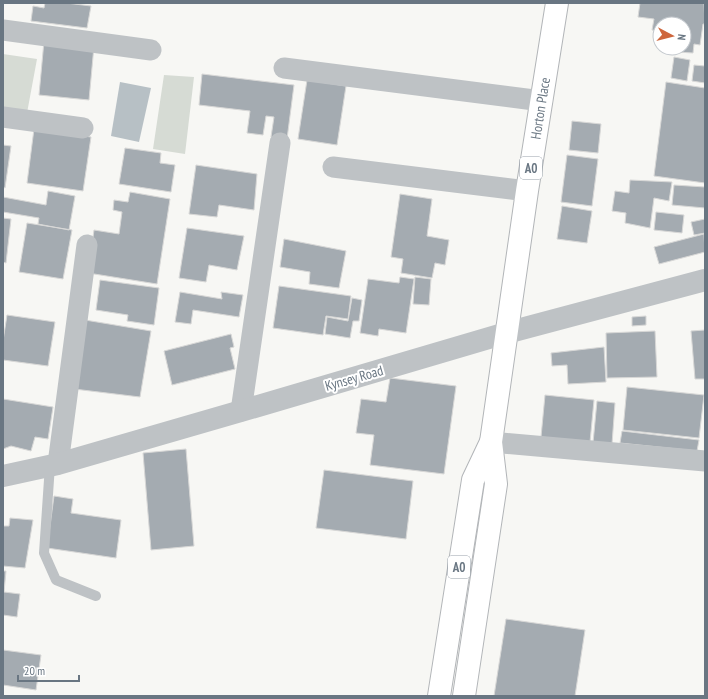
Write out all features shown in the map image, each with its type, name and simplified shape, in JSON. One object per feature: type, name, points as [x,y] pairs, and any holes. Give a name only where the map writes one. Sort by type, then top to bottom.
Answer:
[{"type":"highway","name":"Horton Place","points":[[506,333],[526,191],[557,3]]},
{"type":"highway","name":"A0","points":[[464,696],[496,484],[491,442],[506,333]]},
{"type":"highway","name":"A0","points":[[439,696],[473,480],[491,442]]},
{"type":"street","points":[[3,30],[151,50]]},
{"type":"street","points":[[284,68],[542,101]]},
{"type":"street","points":[[3,117],[83,128]]},
{"type":"street","points":[[241,411],[280,143]]},
{"type":"street","points":[[333,167],[526,191]]},
{"type":"street","points":[[54,464],[87,245]]},
{"type":"street","name":"Kynsey Road","points":[[3,476],[54,464],[241,411],[506,333],[705,280]]},
{"type":"street","points":[[491,442],[705,461]]},
{"type":"lane","points":[[54,464],[44,553],[56,580],[96,596]]},
{"type":"shaded area","points":[[3,54],[37,59],[27,113],[3,109]]},
{"type":"shaded area","points":[[164,75],[194,77],[185,154],[153,149]]},
{"type":"shaded area","points":[[120,82],[151,88],[139,142],[111,136]]},
{"type":"building","points":[[45,3],[66,3],[91,6],[87,28],[31,21],[33,6],[44,8]]},
{"type":"building","points":[[640,3],[704,3],[705,24],[703,24],[700,45],[694,44],[692,53],[692,16],[652,16],[652,19],[638,17]]},
{"type":"building","points":[[44,41],[94,46],[89,100],[39,95]]},
{"type":"building","points":[[674,57],[690,60],[687,81],[671,78]]},
{"type":"building","points":[[694,65],[705,66],[705,83],[692,81]]},
{"type":"building","points":[[202,74],[294,85],[287,139],[271,137],[274,117],[266,116],[263,135],[247,133],[250,111],[199,105]]},
{"type":"building","points":[[307,80],[346,86],[337,145],[298,139]]},
{"type":"building","points":[[666,82],[705,88],[705,183],[654,176]]},
{"type":"building","points":[[572,121],[601,124],[598,153],[569,150]]},
{"type":"building","points":[[34,129],[91,137],[83,191],[27,183]]},
{"type":"building","points":[[3,145],[11,146],[5,188],[3,187]]},
{"type":"building","points":[[125,148],[161,153],[160,163],[175,165],[171,192],[119,184]]},
{"type":"building","points":[[567,155],[598,159],[592,206],[561,202]]},
{"type":"building","points":[[196,165],[257,174],[254,210],[219,205],[217,217],[189,214]]},
{"type":"building","points":[[630,180],[672,182],[669,201],[654,198],[650,228],[625,223],[626,213],[612,211],[615,191],[629,193]]},
{"type":"building","points":[[674,185],[705,187],[705,208],[672,205]]},
{"type":"building","points":[[48,191],[75,196],[69,230],[38,224],[39,218],[3,212],[3,197],[46,205]]},
{"type":"building","points":[[130,192],[170,199],[157,284],[88,273],[94,230],[119,234],[122,212],[113,210],[114,200],[128,202]]},
{"type":"building","points":[[400,194],[432,199],[427,236],[449,240],[445,265],[435,263],[432,278],[401,273],[403,259],[391,257]]},
{"type":"building","points":[[562,206],[592,211],[587,243],[557,239]]},
{"type":"building","points":[[656,212],[684,215],[682,233],[654,230]]},
{"type":"building","points":[[3,218],[11,219],[6,263],[3,262]]},
{"type":"building","points":[[705,219],[705,233],[694,235],[691,222]]},
{"type":"building","points":[[27,223],[72,230],[63,279],[19,272]]},
{"type":"building","points":[[187,228],[244,236],[237,270],[209,265],[206,282],[179,278]]},
{"type":"building","points":[[704,234],[705,252],[659,264],[654,247]]},
{"type":"building","points":[[284,239],[346,251],[339,288],[309,284],[310,272],[280,267]]},
{"type":"building","points":[[400,277],[414,279],[406,333],[379,329],[378,336],[360,333],[368,279],[399,283]]},
{"type":"building","points":[[415,277],[431,279],[429,305],[413,304]]},
{"type":"building","points":[[100,280],[159,288],[154,325],[127,321],[128,315],[96,310]]},
{"type":"building","points":[[279,286],[351,296],[348,319],[326,316],[323,335],[273,328]]},
{"type":"building","points":[[180,292],[222,299],[221,292],[243,295],[239,317],[193,310],[191,324],[175,322]]},
{"type":"building","points":[[352,298],[362,300],[359,321],[353,321],[350,338],[325,334],[327,317],[348,321]]},
{"type":"building","points":[[7,315],[55,322],[48,366],[3,360],[3,341]]},
{"type":"building","points":[[646,316],[646,325],[632,326],[632,317]]},
{"type":"building","points":[[85,320],[151,331],[140,397],[74,389]]},
{"type":"building","points":[[705,330],[705,379],[695,379],[691,331]]},
{"type":"building","points":[[655,331],[657,377],[607,378],[606,333]]},
{"type":"building","points":[[231,334],[234,347],[230,348],[235,369],[172,385],[164,351]]},
{"type":"building","points":[[604,347],[606,382],[568,384],[567,365],[552,366],[551,353]]},
{"type":"building","points":[[390,378],[456,386],[444,474],[370,465],[374,435],[356,433],[361,399],[386,402]]},
{"type":"building","points":[[627,387],[704,395],[699,438],[623,430]]},
{"type":"building","points":[[545,395],[594,400],[590,442],[541,437]]},
{"type":"building","points":[[3,399],[53,407],[48,439],[35,437],[31,451],[11,446],[3,449]]},
{"type":"building","points":[[597,401],[615,403],[612,444],[593,443]]},
{"type":"building","points":[[622,431],[699,440],[697,451],[620,443]]},
{"type":"building","points":[[186,449],[194,546],[151,550],[143,453]]},
{"type":"building","points":[[324,470],[413,481],[406,539],[316,528]]},
{"type":"building","points":[[54,496],[73,499],[71,513],[121,520],[116,558],[47,548]]},
{"type":"building","points":[[10,518],[33,520],[25,568],[3,566],[3,526],[9,526]]},
{"type":"building","points":[[3,571],[6,571],[4,592],[20,594],[17,617],[3,615]]},
{"type":"building","points":[[506,619],[585,630],[575,696],[494,696]]},
{"type":"building","points":[[3,650],[41,655],[36,690],[3,685]]}]
